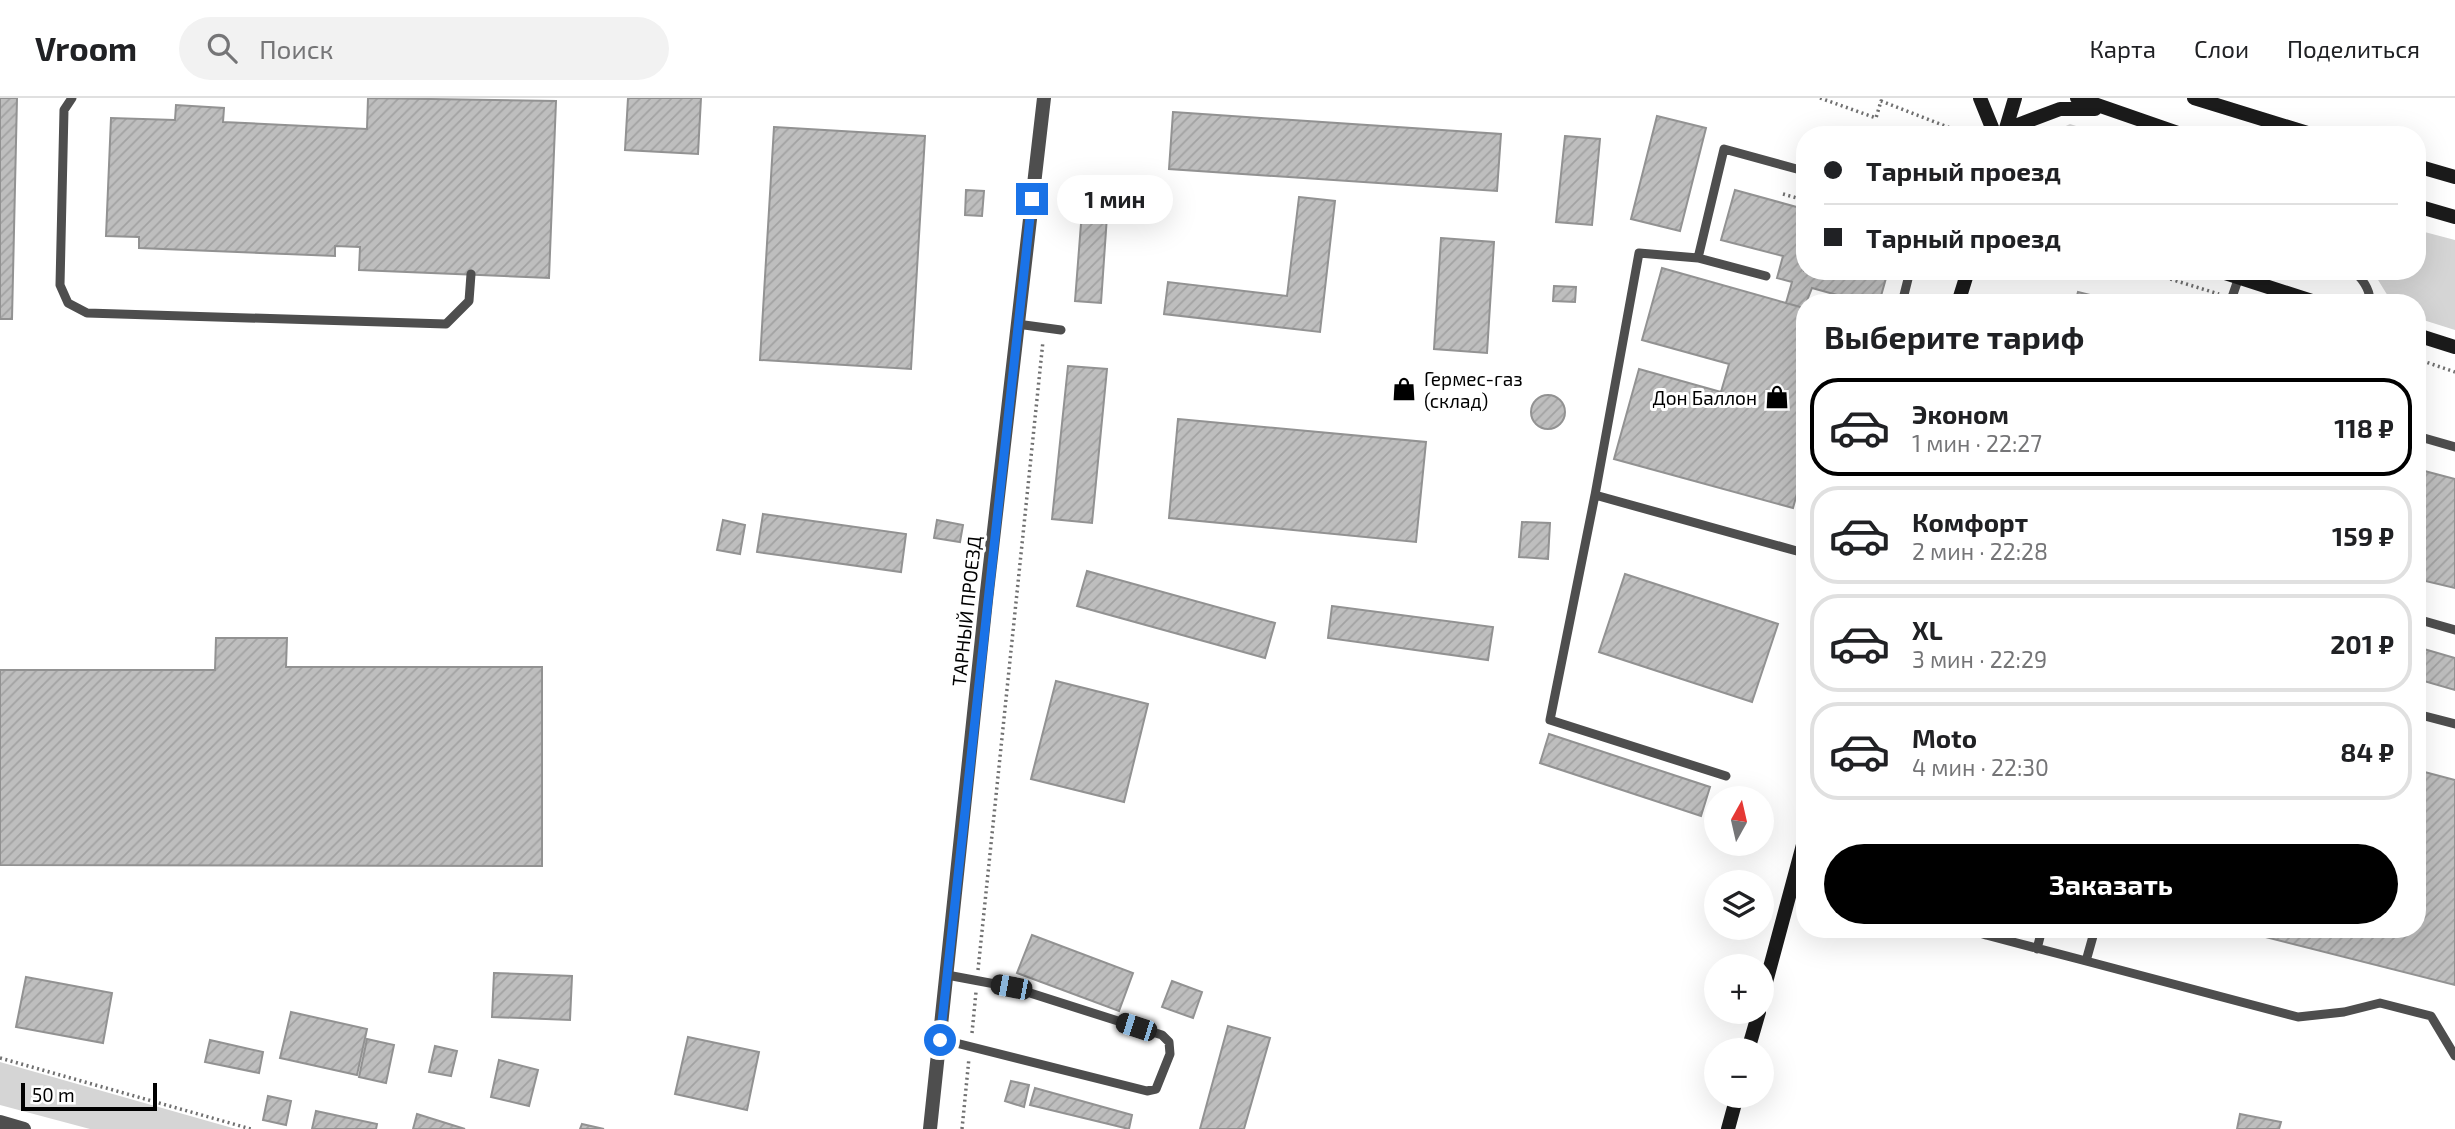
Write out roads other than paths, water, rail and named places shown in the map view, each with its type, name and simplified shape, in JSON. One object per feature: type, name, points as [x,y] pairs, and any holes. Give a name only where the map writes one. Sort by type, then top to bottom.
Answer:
[{"type":"street","name":"ТАРНЫЙ ПРОЕЗД","points":[[930,1129],[1044,98]]},
{"type":"street","points":[[1980,98],[1991,126]]},
{"type":"street","points":[[2012,126],[2016,98]]},
{"type":"street","points":[[2077,98],[2157,126]]},
{"type":"street","points":[[2194,98],[2285,126]]},
{"type":"street","points":[[2024,126],[2060,109],[2106,109]]},
{"type":"street","points":[[2426,169],[2455,177]]},
{"type":"street","points":[[2426,209],[2455,217]]},
{"type":"street","points":[[2248,280],[2291,294]]},
{"type":"street","points":[[2426,338],[2455,347]]},
{"type":"street","points":[[1774,954],[1796,871]]},
{"type":"street","points":[[1728,1129],[1734,1108]]},
{"type":"street","points":[[0,1122],[24,1129]]},
{"type":"lane","points":[[72,98],[64,110],[60,285],[68,303],[87,313],[446,324],[469,301],[471,274]]},
{"type":"lane","points":[[1698,258],[1724,149],[1796,169]]},
{"type":"lane","points":[[1727,776],[1550,720],[1639,253],[1698,258],[1766,276]]},
{"type":"lane","points":[[1017,324],[1061,330]]},
{"type":"lane","points":[[2426,439],[2455,447]]},
{"type":"lane","points":[[1595,495],[1796,551]]},
{"type":"lane","points":[[2426,622],[2455,630]]},
{"type":"lane","points":[[2426,716],[2455,724]]},
{"type":"lane","points":[[2005,938],[2037,949],[2298,1017],[2344,1012],[2379,1003],[2431,1016],[2455,1056]]},
{"type":"lane","points":[[2037,949],[2040,938]]},
{"type":"lane","points":[[2087,961],[2093,938]]},
{"type":"lane","points":[[940,1040],[1147,1091],[1156,1089],[1170,1054],[1169,1042],[1162,1035],[1011,987],[947,975]]},
{"type":"place","name":"Гермес-газ (склад)","points":[[1404,389]]},
{"type":"place","name":"Дон Баллон","points":[[1777,397]]}]
